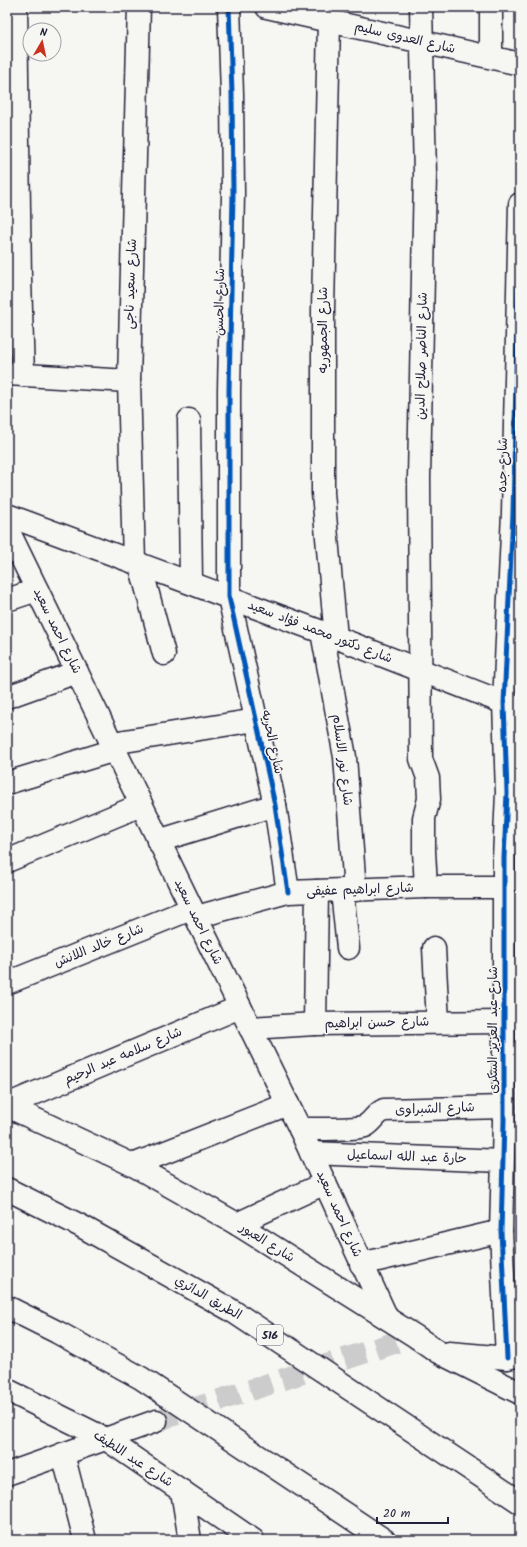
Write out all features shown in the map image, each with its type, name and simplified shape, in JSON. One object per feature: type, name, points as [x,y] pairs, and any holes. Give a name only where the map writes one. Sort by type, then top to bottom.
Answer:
[{"type":"main road","points":[[16,7],[14,278],[15,374],[129,381]]},
{"type":"main road","name":"شارع سعيد ناجى","points":[[139,7],[129,381],[137,563],[164,654]]},
{"type":"main road","name":"شارع الحسن","points":[[229,7],[233,194],[229,391],[229,598]]},
{"type":"main road","name":"شارع العدوى سليم","points":[[267,7],[336,17],[422,41],[520,64]]},
{"type":"main road","name":"شارع الناصر صلاح الدين","points":[[421,7],[425,174],[419,478],[420,671],[421,759],[428,778],[429,798],[424,818],[426,887]]},
{"type":"main road","points":[[491,7],[491,57]]},
{"type":"main road","name":"شارع الجمهوريه","points":[[329,635],[323,493],[323,310],[336,17]]},
{"type":"main road","name":"شارع جده","points":[[512,706],[513,513],[520,204]]},
{"type":"main road","points":[[189,420],[191,583]]},
{"type":"main road","name":"شارع دكتور محمد فؤاد سعيد","points":[[8,517],[191,583],[512,706]]},
{"type":"main road","name":"شارع احمد سعيد","points":[[8,517],[37,590],[193,913],[300,1129],[386,1318]]},
{"type":"main road","points":[[7,600],[37,590]]},
{"type":"main road","name":"شارع الحريه","points":[[229,598],[274,806],[288,892]]},
{"type":"main road","name":"شارع نور الاسلام","points":[[329,635],[344,757],[349,890],[348,948]]},
{"type":"main road","points":[[7,696],[77,672]]},
{"type":"main road","name":"شارع عبد العزيز السكرى","points":[[512,706],[507,793],[512,969],[504,1022],[512,1046],[509,1116],[502,1161],[501,1231],[513,1357]]},
{"type":"main road","points":[[7,783],[113,747],[256,720]]},
{"type":"main road","points":[[7,861],[141,805]]},
{"type":"main road","points":[[158,841],[274,806]]},
{"type":"main road","name":"شارع ابراهيم عفيفى","points":[[193,913],[288,892],[426,887],[509,894]]},
{"type":"main road","points":[[315,1024],[317,891]]},
{"type":"main road","name":"شارع خالد اللانش","points":[[7,983],[193,913]]},
{"type":"main road","points":[[434,948],[438,1022]]},
{"type":"main road","name":"شارع سلامه عبد الرحيم","points":[[7,1105],[240,1007]]},
{"type":"main road","name":"شارع حسن ابراهيم","points":[[250,1028],[315,1024],[504,1022]]},
{"type":"main road","points":[[133,1165],[288,1104]]},
{"type":"main road","name":"شارع العبور","points":[[7,1105],[133,1165],[237,1224],[416,1336],[438,1352],[520,1393]]},
{"type":"main road","name":"شارع الشبراوى","points":[[300,1129],[362,1128],[371,1123],[377,1114],[384,1110],[509,1116]]},
{"type":"main road","name":"حارة عبد الله اسماعيل","points":[[311,1153],[502,1161]]},
{"type":"main road","points":[[237,1224],[325,1183]]},
{"type":"main road","name":"الطريق الدائري","points":[[7,1189],[81,1226],[231,1310],[520,1502]]},
{"type":"main road","points":[[361,1264],[501,1231]]},
{"type":"main road","points":[[7,1307],[57,1332],[141,1378],[384,1540]]},
{"type":"main road","points":[[438,1352],[513,1357]]},
{"type":"main road","name":"شارع عبد اللطيف","points":[[7,1390],[106,1439],[253,1540]]},
{"type":"main road","points":[[7,1474],[156,1421]]},
{"type":"main road","points":[[63,1454],[85,1540]]},
{"type":"main road","points":[[182,1491],[190,1540]]},
{"type":"tunnel","points":[[156,1421],[415,1336]]},
{"type":"cycle path","points":[[229,7],[233,194],[229,391],[229,597],[275,805],[288,892]]},
{"type":"cycle path","points":[[507,1358],[501,1231],[504,1121],[504,858],[507,793],[504,703],[513,513],[520,204]]}]
